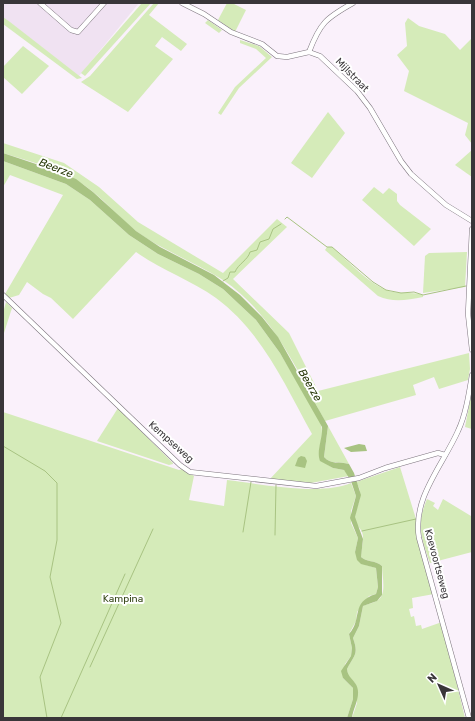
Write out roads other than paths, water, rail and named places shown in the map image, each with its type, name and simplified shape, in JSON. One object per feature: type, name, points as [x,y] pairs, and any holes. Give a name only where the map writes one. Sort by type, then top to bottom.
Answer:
[{"type":"street","points":[[40,3],[71,30],[78,32],[104,3]]},
{"type":"street","points":[[182,3],[204,14],[231,32],[262,44],[277,56],[287,57],[309,52],[321,25],[336,12],[353,3]]},
{"type":"street","name":"Mijlstraat","points":[[309,52],[320,56],[361,96],[411,174],[446,205],[472,221]]},
{"type":"street","points":[[472,229],[468,314],[472,350]]},
{"type":"street","name":"Kempseweg","points":[[3,295],[180,465],[190,472],[301,485],[321,485],[356,479],[433,454],[441,453],[445,455]]},
{"type":"street","name":"Koevoortseweg","points":[[469,718],[417,528],[420,508],[460,427],[472,375]]},
{"type":"waterway","points":[[285,219],[287,217],[327,247],[332,247],[373,282],[386,290],[401,293],[414,292],[423,295],[466,286]]},
{"type":"waterway","points":[[223,281],[228,278],[230,272],[235,272],[250,252],[257,250],[260,242],[269,239],[273,229],[281,224]]},
{"type":"waterway","points":[[3,446],[45,471],[57,483],[57,540],[50,577],[61,623],[40,677],[47,718]]},
{"type":"waterway","points":[[243,532],[251,482]]},
{"type":"waterway","points":[[275,535],[276,485]]},
{"type":"waterway","points":[[362,531],[416,519]]},
{"type":"waterway","points":[[90,667],[153,529]]},
{"type":"waterway","points":[[61,718],[125,574]]},
{"type":"water label","name":"Beerze","points":[[56,168]]},
{"type":"water label","name":"Beerze","points":[[310,385]]},
{"type":"park label","name":"Kampina","points":[[123,599]]}]
